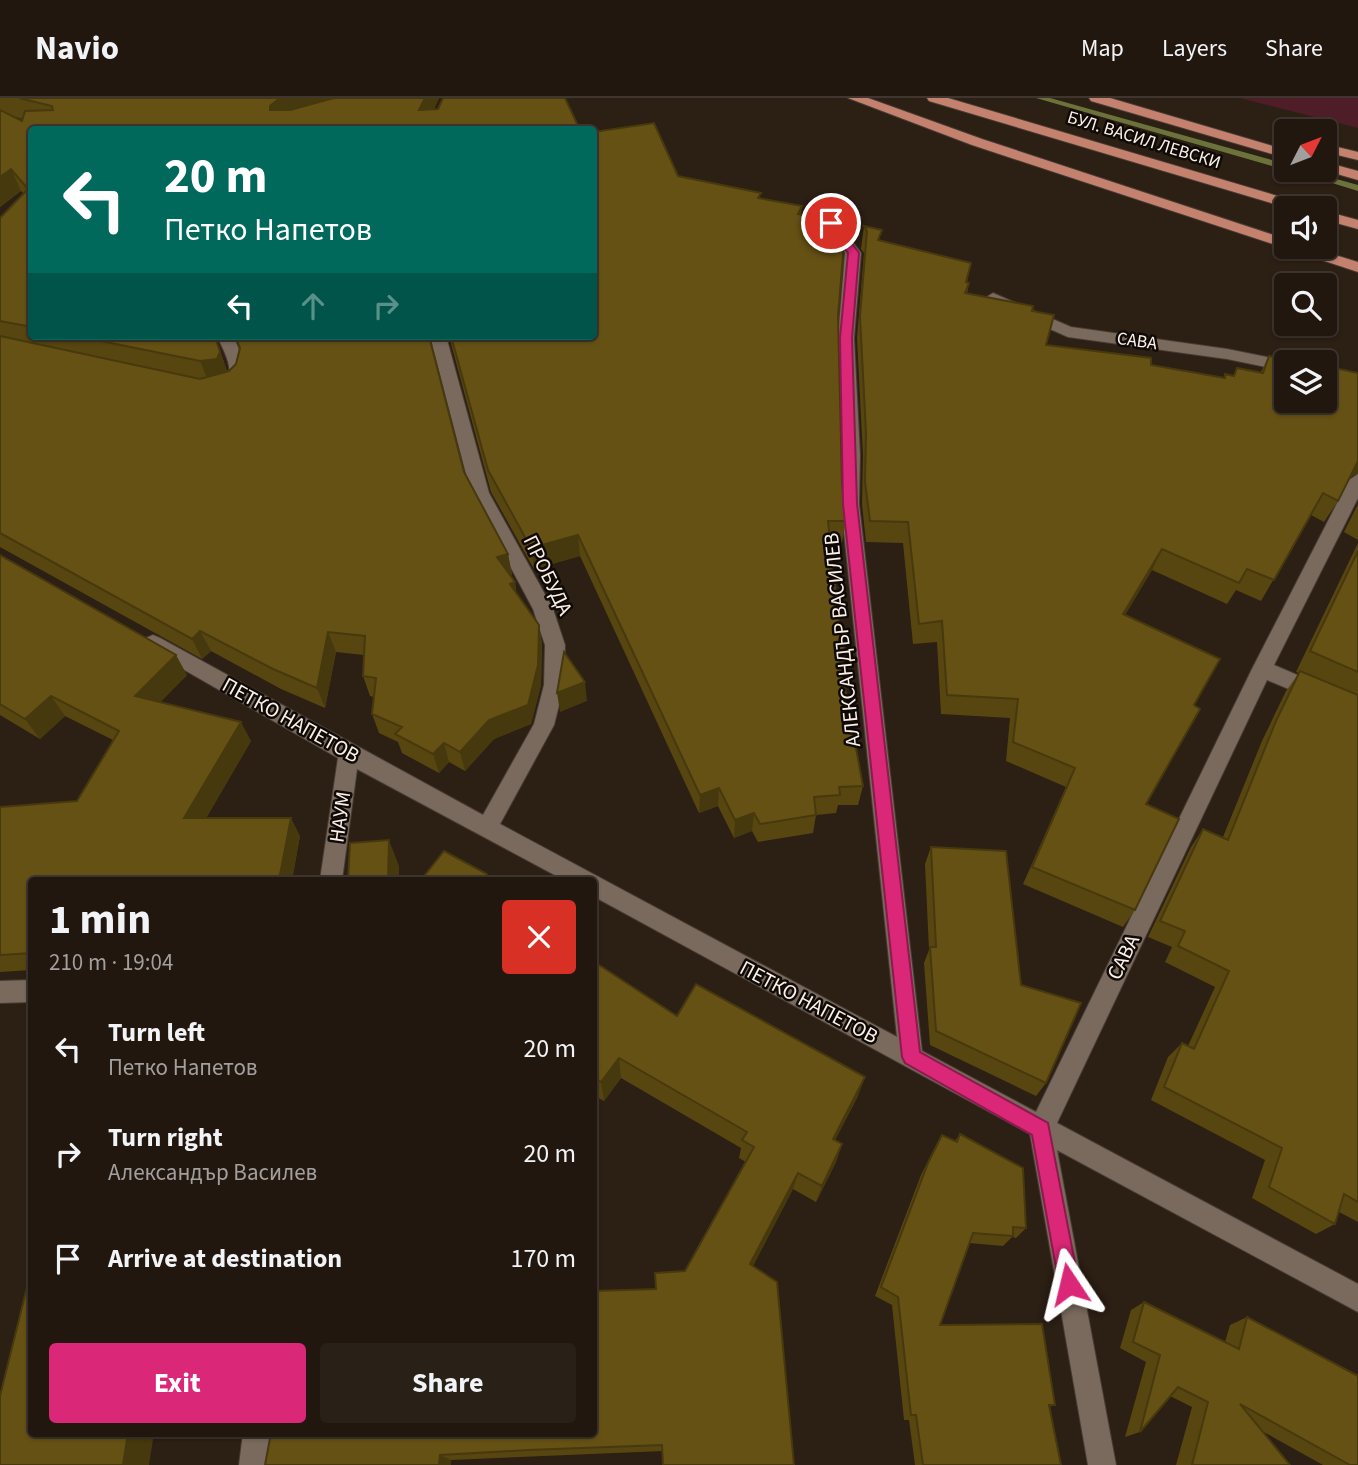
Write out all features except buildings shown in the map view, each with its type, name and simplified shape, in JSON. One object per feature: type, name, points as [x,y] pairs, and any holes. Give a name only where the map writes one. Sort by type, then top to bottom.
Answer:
[{"type":"highway","points":[[855,98],[977,142],[1274,240]]},
{"type":"highway","name":"БУЛ. ВАСИЛ ЛЕВСКИ","points":[[934,98],[1274,199]]},
{"type":"highway","name":"БУЛ. ВАСИЛ ЛЕВСКИ","points":[[1096,98],[1274,151]]},
{"type":"highway","points":[[1114,98],[1274,136]]},
{"type":"highway","points":[[1337,151],[1358,156]]},
{"type":"highway","points":[[1337,170],[1358,176]]},
{"type":"highway","points":[[1337,219],[1358,225]]},
{"type":"highway","points":[[1332,259],[1358,267]]},
{"type":"street","name":"АЛЕКСАНДЪР ВАСИЛЕВ","points":[[831,223],[853,253],[846,338],[850,504],[911,1057]]},
{"type":"street","name":"САВА","points":[[993,298],[1068,332],[1227,354],[1274,364]]},
{"type":"street","points":[[222,392],[232,388],[239,380],[240,372],[227,340]]},
{"type":"street","name":"ПРOБУДA","points":[[439,340],[480,493],[543,609],[555,645],[554,685],[544,725],[487,828]]},
{"type":"street","name":"САВА","points":[[1041,1129],[1262,669],[1358,480]]},
{"type":"street","name":"ПЕТКО НАПЕТОВ","points":[[132,631],[349,754],[578,877]]},
{"type":"street","points":[[1262,669],[1358,710]]},
{"type":"street","name":"НАУМ","points":[[331,877],[349,754]]},
{"type":"street","name":"ПЕТКО НАПЕТОВ","points":[[597,888],[1358,1299]]},
{"type":"street","points":[[0,992],[28,991]]},
{"type":"street","points":[[1041,1129],[1102,1465]]},
{"type":"street","points":[[253,1465],[256,1437]]},
{"type":"shaded area","points":[[1240,98],[1358,98],[1358,128],[1337,123],[1337,119],[1323,119]]},
{"type":"waterway","points":[[1040,98],[1274,164]]},
{"type":"waterway","points":[[1337,182],[1358,188]]},
{"type":"route","points":[[831,223],[853,253],[846,338],[851,455],[850,504],[911,1057],[1041,1129],[1069,1284]]}]
